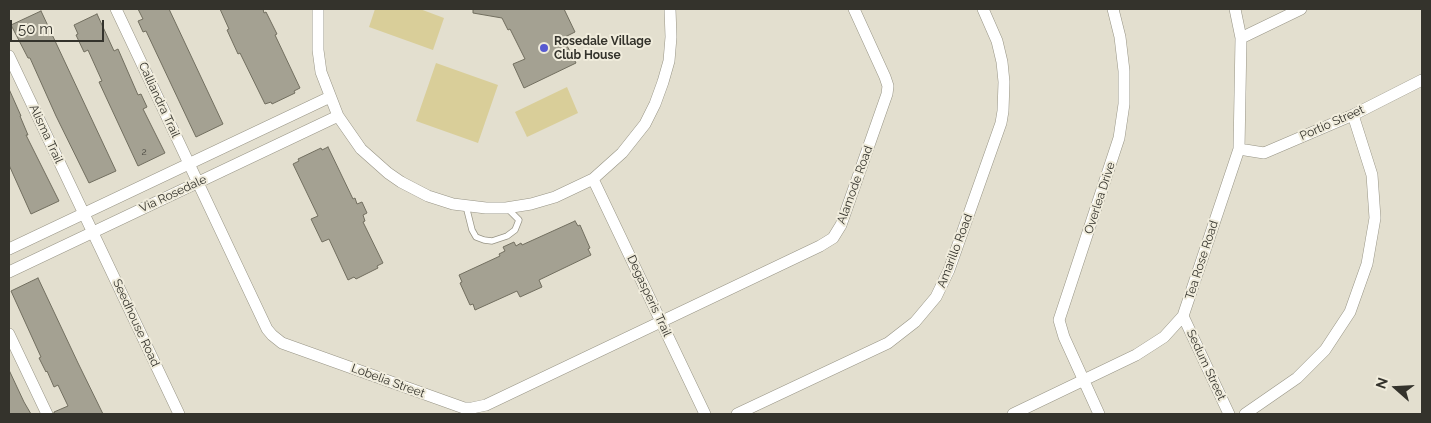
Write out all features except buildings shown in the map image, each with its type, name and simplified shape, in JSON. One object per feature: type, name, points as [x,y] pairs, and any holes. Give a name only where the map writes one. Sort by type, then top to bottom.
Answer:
[{"type":"street","name":"Calliandra Trail","points":[[116,9],[198,182]]},
{"type":"street","points":[[318,9],[318,50],[321,72],[338,116],[361,149],[388,173],[428,196],[466,206],[506,208],[531,204],[555,197],[593,179],[622,153],[633,140],[645,124],[655,104],[669,61],[671,37],[670,9]]},
{"type":"street","name":"Alamode Road","points":[[661,321],[820,246],[833,238],[841,225],[885,103],[888,86],[886,77],[854,9]]},
{"type":"street","name":"Amarillo Road","points":[[737,414],[888,342],[915,322],[936,297],[949,270],[1001,123],[1003,111],[1004,82],[1002,62],[997,42],[983,9]]},
{"type":"street","name":"Overlea Drive","points":[[1099,414],[1064,337],[1060,320],[1119,138],[1124,104],[1124,71],[1114,9]]},
{"type":"street","name":"Tea Rose Road","points":[[1013,414],[1136,354],[1164,337],[1183,316],[1239,149],[1240,38],[1235,9]]},
{"type":"street","points":[[1240,38],[1301,9]]},
{"type":"street","name":"Alisma Trail","points":[[9,56],[92,232]]},
{"type":"street","name":"Portio Street","points":[[1239,149],[1264,153],[1353,115],[1422,80]]},
{"type":"street","name":"Via Rosedale","points":[[9,249],[330,97]]},
{"type":"street","points":[[1245,414],[1297,378],[1325,350],[1350,312],[1362,280],[1367,264],[1375,218],[1372,175],[1353,115]]},
{"type":"street","name":"Via Rosedale","points":[[9,272],[338,116]]},
{"type":"street","name":"Degasperis Trail","points":[[593,179],[705,414]]},
{"type":"street","name":"Lobelia Street","points":[[198,182],[267,329],[276,340],[464,408],[480,407],[661,321]]},
{"type":"street","name":"Seedhouse Road","points":[[92,232],[179,414]]},
{"type":"street","name":"Sedum Street","points":[[1183,316],[1229,414]]},
{"type":"street","points":[[9,334],[47,414]]},
{"type":"lane","points":[[466,206],[472,230],[476,236],[492,241],[507,236],[515,230],[519,220],[506,208]]},
{"type":"shaded area","points":[[375,9],[420,9],[444,18],[433,50],[369,27]]},
{"type":"shaded area","points":[[436,63],[498,85],[478,143],[416,121]]},
{"type":"shaded area","points":[[567,87],[578,113],[527,137],[515,112]]},
{"type":"place","name":"Rosedale Village Club House","points":[[544,48]]}]
